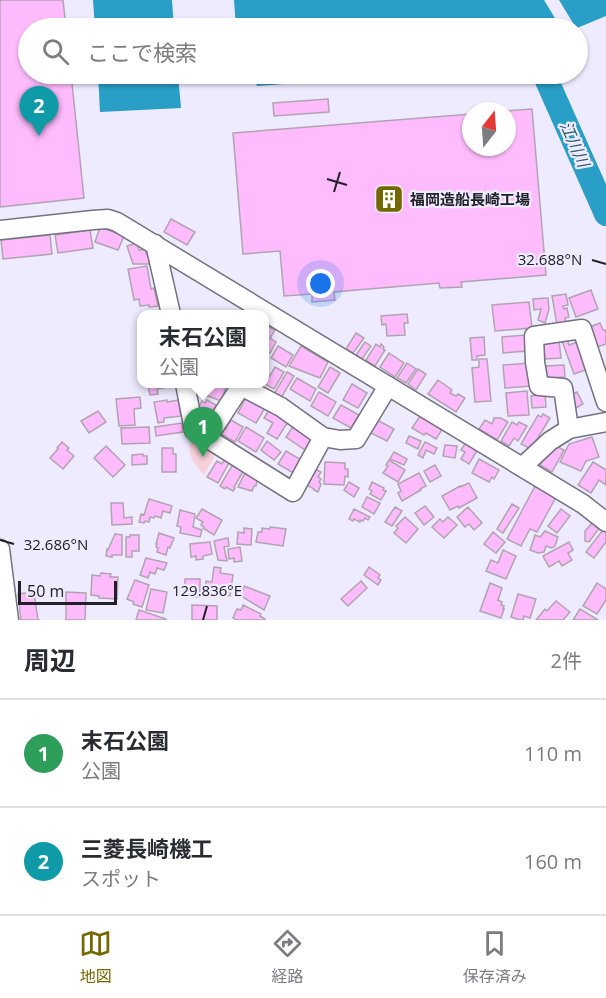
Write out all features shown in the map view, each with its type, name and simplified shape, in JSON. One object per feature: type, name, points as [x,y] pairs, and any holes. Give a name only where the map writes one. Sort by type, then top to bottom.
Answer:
[{"type":"street","points":[[0,230],[108,219],[117,222],[263,310]]},
{"type":"street","points":[[154,244],[170,310]]},
{"type":"street","points":[[269,314],[583,504],[606,522]]},
{"type":"street","points":[[569,429],[563,388],[539,386],[534,336],[582,329],[606,402]]},
{"type":"street","points":[[245,388],[281,407],[323,437],[340,440],[356,439],[388,386]]},
{"type":"street","points":[[186,388],[194,430],[293,492],[323,437]]},
{"type":"street","points":[[207,438],[240,388]]},
{"type":"street","points":[[522,467],[550,441],[569,429],[606,422]]},
{"type":"street","points":[[0,549],[3,598],[9,620]]},
{"type":"shaded area","points":[[190,435],[217,452],[204,475],[191,457]]},
{"type":"water","points":[[93,0],[172,0],[173,18],[94,18]]},
{"type":"water","points":[[234,0],[606,0],[606,16],[588,23],[588,18],[235,18]]},
{"type":"water","points":[[99,84],[179,84],[181,108],[100,112]]},
{"type":"water","points":[[256,84],[284,84],[257,86]]},
{"type":"pier","points":[[544,0],[559,0],[570,18],[555,18]]},
{"type":"building","points":[[0,0],[63,0],[65,18],[18,18],[18,84],[72,84],[84,198],[0,207]]},
{"type":"building","points":[[328,99],[329,112],[274,116],[273,103]]},
{"type":"building","name":"福岡造船長崎工場","points":[[532,109],[546,275],[461,282],[462,287],[440,288],[439,283],[334,292],[335,300],[312,302],[312,294],[284,296],[280,251],[243,254],[233,133],[462,115],[462,156],[516,156],[516,110]]},
{"type":"building","points":[[171,219],[195,232],[187,245],[164,232]]},
{"type":"building","points":[[100,227],[124,236],[118,250],[95,242]]},
{"type":"building","points":[[90,230],[93,248],[58,253],[55,235]]},
{"type":"building","points":[[50,235],[52,254],[3,259],[1,240]]},
{"type":"building","points":[[137,243],[139,250],[146,250],[146,254],[149,255],[149,264],[133,264],[127,246]]},
{"type":"building","points":[[147,266],[151,289],[154,288],[158,306],[140,306],[139,299],[134,300],[128,269]]},
{"type":"building","points":[[591,290],[598,309],[576,317],[569,298]]},
{"type":"building","points":[[566,294],[568,305],[563,306],[564,309],[567,308],[569,317],[565,318],[566,324],[557,325],[552,296]]},
{"type":"building","points":[[548,298],[549,309],[545,323],[538,320],[541,309],[534,310],[533,299]]},
{"type":"building","points":[[529,302],[532,328],[495,331],[492,305]]},
{"type":"building","points":[[407,314],[408,323],[404,323],[405,335],[387,336],[386,324],[382,325],[381,316]]},
{"type":"building","points":[[600,323],[606,332],[606,344],[597,347],[590,327]]},
{"type":"building","points":[[269,327],[275,330],[270,338],[276,342],[270,353]]},
{"type":"building","points":[[356,333],[364,338],[353,353],[346,349]]},
{"type":"building","points":[[526,335],[528,351],[503,353],[502,337]]},
{"type":"building","points":[[484,337],[485,355],[477,356],[477,360],[472,360],[470,338]]},
{"type":"building","points":[[567,339],[569,345],[578,342],[588,369],[574,374],[562,341]]},
{"type":"building","points":[[559,341],[561,358],[545,359],[543,343]]},
{"type":"building","points":[[365,342],[371,346],[362,359],[356,355]]},
{"type":"building","points":[[376,344],[380,347],[381,344],[385,350],[375,366],[366,360]]},
{"type":"building","points":[[278,346],[293,355],[286,367],[271,358]]},
{"type":"building","points":[[301,346],[328,362],[320,378],[289,366]]},
{"type":"building","points":[[389,353],[404,363],[395,377],[380,367]]},
{"type":"building","points":[[479,359],[487,359],[491,401],[475,402],[472,368],[479,367]]},
{"type":"building","points":[[407,363],[416,369],[406,383],[397,378]]},
{"type":"building","points":[[530,363],[532,386],[505,388],[503,365]]},
{"type":"building","points":[[564,365],[565,377],[547,378],[546,366]]},
{"type":"building","points":[[275,367],[284,372],[274,389],[269,386],[269,377]]},
{"type":"building","points":[[330,367],[340,373],[328,393],[318,387]]},
{"type":"building","points":[[418,369],[426,374],[416,390],[408,384]]},
{"type":"building","points":[[287,372],[294,376],[281,398],[274,394]]},
{"type":"building","points":[[297,378],[316,389],[310,401],[290,389]]},
{"type":"building","points":[[438,380],[452,390],[450,393],[465,398],[456,412],[428,394]]},
{"type":"building","points":[[352,384],[367,393],[358,408],[343,400]]},
{"type":"building","points":[[149,388],[162,388],[157,389],[158,394],[150,395]]},
{"type":"building","points":[[204,388],[226,388],[221,401],[205,395],[207,389]]},
{"type":"building","points":[[527,391],[529,415],[508,416],[506,393]]},
{"type":"building","points":[[319,392],[336,402],[328,416],[311,406]]},
{"type":"building","points":[[577,392],[583,404],[576,408],[570,395]]},
{"type":"building","points":[[545,394],[546,407],[532,408],[531,396]]},
{"type":"building","points":[[140,397],[141,408],[134,409],[135,425],[119,426],[116,399]]},
{"type":"building","points":[[246,398],[265,408],[256,423],[238,413]]},
{"type":"building","points":[[167,400],[167,402],[179,400],[179,405],[184,404],[184,409],[180,410],[181,416],[164,418],[164,422],[158,423],[154,402]]},
{"type":"building","points":[[207,400],[216,405],[208,421],[199,416],[201,411],[198,409],[202,401],[205,403]]},
{"type":"building","points":[[341,405],[359,415],[351,428],[333,418]]},
{"type":"building","points":[[269,410],[288,422],[277,439],[267,433],[273,423],[264,418]]},
{"type":"building","points":[[98,411],[106,422],[89,433],[81,421]]},
{"type":"building","points":[[543,414],[550,418],[531,449],[521,444],[538,415],[541,417]]},
{"type":"building","points":[[420,416],[424,419],[425,416],[443,428],[436,439],[412,428]]},
{"type":"building","points":[[494,418],[501,418],[508,422],[497,440],[479,429],[485,420],[492,424]]},
{"type":"building","points":[[231,420],[243,427],[235,442],[221,434],[218,435],[221,428],[225,430]]},
{"type":"building","points":[[377,420],[394,429],[387,441],[371,433]]},
{"type":"building","points":[[512,422],[517,425],[519,422],[527,426],[518,441],[514,438],[509,446],[501,441]]},
{"type":"building","points":[[182,423],[183,432],[156,436],[155,427]]},
{"type":"building","points":[[294,425],[313,438],[305,450],[286,437]]},
{"type":"building","points":[[149,427],[150,443],[122,444],[121,428]]},
{"type":"building","points":[[246,427],[264,438],[256,452],[238,441]]},
{"type":"building","points":[[409,436],[421,441],[418,449],[406,443]]},
{"type":"building","points":[[592,437],[599,457],[586,461],[581,471],[560,462],[569,444]]},
{"type":"building","points":[[267,441],[281,452],[274,460],[261,450]]},
{"type":"building","points":[[62,442],[74,456],[63,469],[50,458]]},
{"type":"building","points":[[425,442],[437,448],[434,454],[426,450],[423,458],[418,455]]},
{"type":"building","points":[[466,442],[478,449],[469,464],[461,459],[465,452],[461,450]]},
{"type":"building","points":[[552,444],[564,450],[552,472],[540,465]]},
{"type":"building","points":[[445,445],[457,446],[455,458],[443,456]]},
{"type":"building","points":[[106,446],[125,465],[113,477],[94,458]]},
{"type":"building","points":[[162,448],[173,448],[173,454],[176,454],[176,472],[162,472]]},
{"type":"building","points":[[286,451],[303,461],[295,474],[278,464]]},
{"type":"building","points":[[394,452],[407,459],[404,465],[390,459]]},
{"type":"building","points":[[132,455],[147,456],[147,464],[132,465]]},
{"type":"building","points":[[225,458],[230,461],[218,483],[207,477],[217,461],[222,464]]},
{"type":"building","points":[[479,459],[499,470],[494,479],[492,477],[489,482],[472,473]]},
{"type":"building","points":[[389,460],[405,470],[398,482],[383,473]]},
{"type":"building","points":[[325,462],[345,463],[348,477],[345,476],[344,485],[324,484]]},
{"type":"building","points":[[593,462],[606,470],[606,485],[599,480],[591,493],[578,485]]},
{"type":"building","points":[[233,464],[244,470],[233,491],[220,486]]},
{"type":"building","points":[[435,465],[441,476],[430,482],[424,471]]},
{"type":"building","points":[[313,468],[321,472],[318,477],[321,479],[319,482],[321,484],[318,492],[305,484]]},
{"type":"building","points":[[245,473],[257,479],[252,491],[238,487]]},
{"type":"building","points":[[419,473],[426,486],[402,501],[398,493],[401,491],[398,484]]},
{"type":"building","points":[[349,482],[359,488],[354,497],[344,490]]},
{"type":"building","points":[[372,482],[386,491],[381,500],[370,494],[372,491],[369,489]]},
{"type":"building","points":[[469,483],[477,498],[459,508],[458,506],[450,510],[442,496]]},
{"type":"building","points":[[535,486],[556,497],[537,532],[530,529],[521,546],[507,539]]},
{"type":"building","points":[[367,497],[380,503],[374,514],[362,507]]},
{"type":"building","points":[[149,499],[172,506],[170,513],[163,511],[161,518],[155,516],[150,517],[149,522],[139,522]]},
{"type":"building","points":[[111,503],[123,503],[124,518],[132,517],[132,524],[112,525]]},
{"type":"building","points":[[512,504],[519,508],[503,533],[497,529]]},
{"type":"building","points":[[425,506],[434,517],[424,525],[415,513]]},
{"type":"building","points":[[395,507],[402,511],[392,526],[385,522]]},
{"type":"building","points":[[468,507],[482,523],[474,530],[469,524],[465,527],[457,517]]},
{"type":"building","points":[[202,509],[222,520],[214,535],[203,528],[201,525],[203,522],[196,518]]},
{"type":"building","points":[[354,509],[370,517],[360,522],[349,519]]},
{"type":"building","points":[[561,509],[570,516],[557,533],[548,526]]},
{"type":"building","points":[[180,510],[195,514],[193,527],[202,530],[200,537],[180,533],[181,527],[177,526]]},
{"type":"building","points":[[405,517],[418,529],[406,543],[394,533],[398,528],[396,526]]},
{"type":"building","points":[[448,517],[457,525],[444,538],[432,527],[440,519],[443,522]]},
{"type":"building","points":[[593,522],[600,527],[589,542],[585,541],[585,531]]},
{"type":"building","points":[[270,527],[286,529],[283,546],[256,542],[258,532],[262,532],[262,528],[270,529]]},
{"type":"building","points":[[244,528],[252,529],[251,545],[237,544],[238,532],[244,533]]},
{"type":"building","points":[[603,530],[606,532],[606,542],[594,558],[586,552]]},
{"type":"building","points":[[545,531],[558,537],[555,546],[552,548],[546,546],[544,552],[538,553],[530,550],[535,535],[540,537]]},
{"type":"building","points":[[493,532],[505,542],[496,553],[484,544]]},
{"type":"building","points":[[159,533],[174,538],[166,555],[157,552],[156,544]]},
{"type":"building","points":[[115,534],[122,535],[122,555],[106,556],[107,549]]},
{"type":"building","points":[[139,535],[139,551],[132,551],[132,557],[126,557],[126,537]]},
{"type":"building","points":[[228,538],[229,546],[224,547],[227,561],[218,560],[214,541]]},
{"type":"building","points":[[210,542],[212,554],[196,560],[196,556],[191,557],[190,544]]},
{"type":"building","points":[[569,542],[573,550],[568,553],[572,560],[562,566],[559,561],[549,567],[543,556]]},
{"type":"building","points":[[240,547],[242,561],[234,562],[234,558],[229,559],[228,549]]},
{"type":"building","points":[[503,550],[516,556],[506,579],[486,571],[491,560],[498,563]]},
{"type":"building","points":[[146,558],[167,563],[164,570],[157,568],[155,574],[150,572],[148,578],[140,575]]},
{"type":"building","points":[[214,567],[221,568],[220,573],[233,575],[230,596],[205,590],[206,581],[212,582]]},
{"type":"building","points":[[369,567],[380,575],[378,578],[381,580],[378,585],[364,575]]},
{"type":"building","points":[[101,573],[111,574],[110,577],[118,577],[117,599],[91,595],[92,575],[100,576]]},
{"type":"building","points":[[185,579],[200,579],[200,597],[185,597]]},
{"type":"building","points":[[135,580],[149,585],[142,607],[127,599]]},
{"type":"building","points":[[361,581],[367,588],[348,606],[341,599]]},
{"type":"building","points":[[490,583],[502,588],[498,600],[504,606],[501,618],[480,611]]},
{"type":"building","points":[[597,583],[606,589],[606,600],[597,614],[583,606]]},
{"type":"building","points":[[244,586],[270,596],[264,610],[241,596]]},
{"type":"building","points":[[151,589],[167,592],[163,613],[146,610]]},
{"type":"building","points":[[34,592],[38,620],[21,620],[18,594]]},
{"type":"building","points":[[66,592],[86,593],[85,620],[66,620]]},
{"type":"building","points":[[518,594],[536,599],[530,618],[524,616],[523,620],[520,620],[511,617]]},
{"type":"building","points":[[556,601],[570,612],[563,620],[536,620],[545,609],[547,611]]},
{"type":"building","points":[[192,605],[217,606],[217,620],[192,620]]},
{"type":"building","points":[[243,605],[261,614],[260,616],[265,620],[233,618],[237,609],[241,610]]},
{"type":"building","points":[[580,609],[598,620],[573,620]]},
{"type":"building","points":[[139,610],[166,619],[166,620],[136,620]]},
{"type":"waterway","name":"江川川","points":[[548,84],[606,214]]},
{"type":"place","name":"三菱長崎機工","points":[[39,136]]},
{"type":"place","name":"福岡造船長崎工場","points":[[389,199]]},
{"type":"place","name":"末石公園","points":[[203,457]]}]
